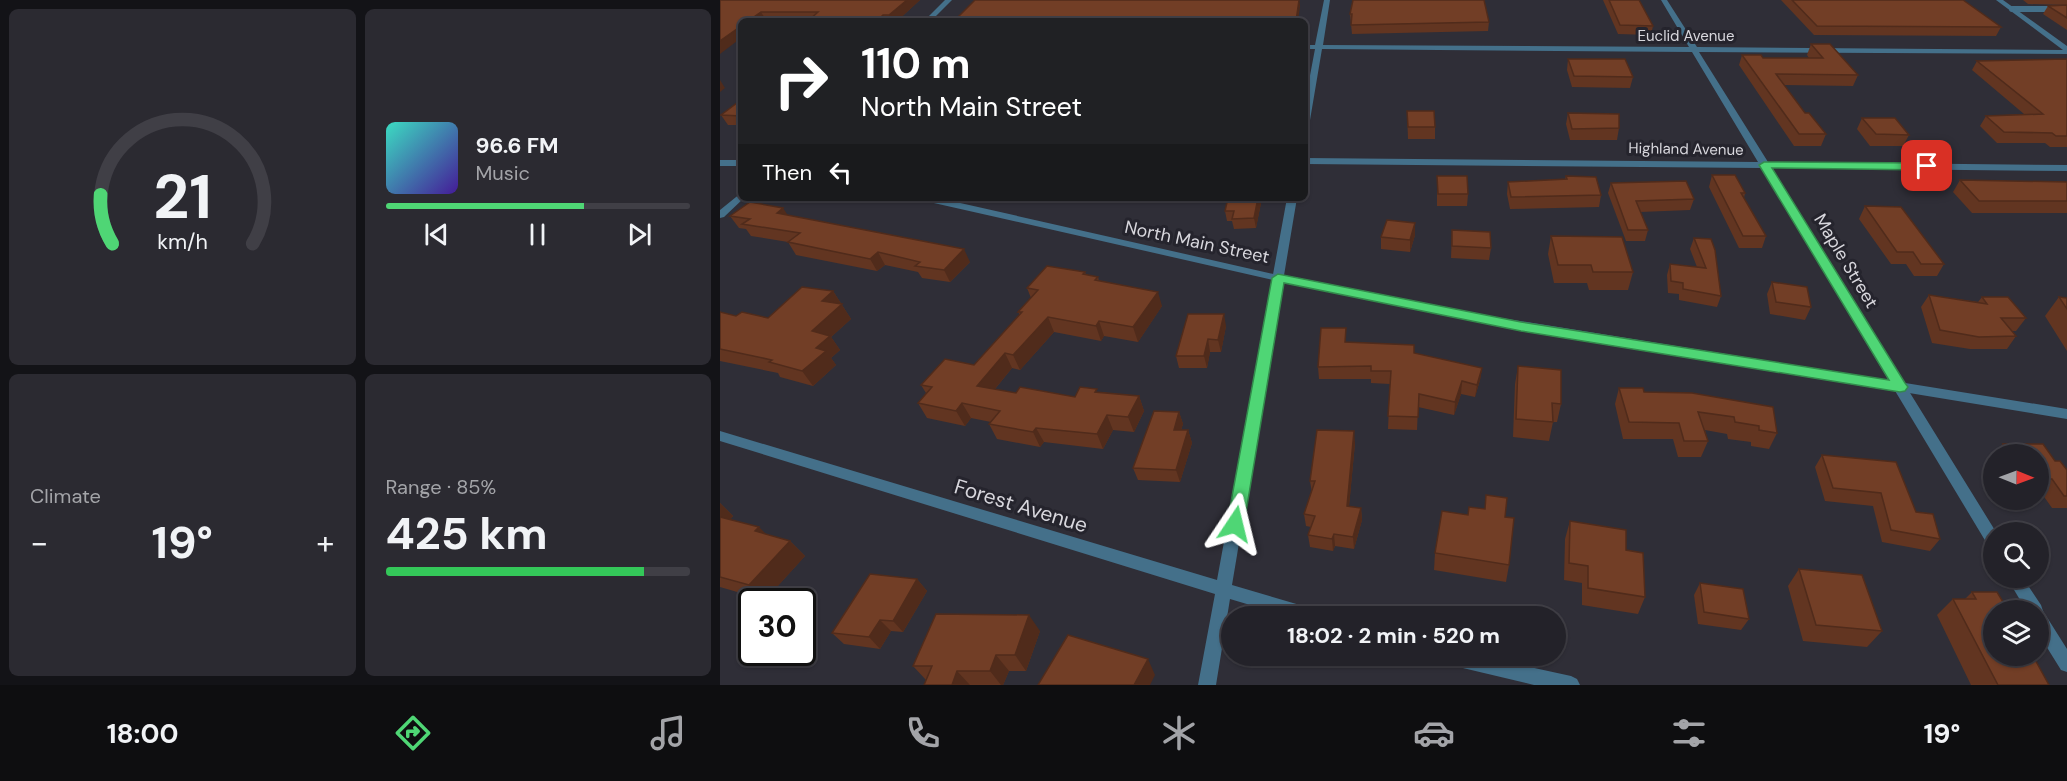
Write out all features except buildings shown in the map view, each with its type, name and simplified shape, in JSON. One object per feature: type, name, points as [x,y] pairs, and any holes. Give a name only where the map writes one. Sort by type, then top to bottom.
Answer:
[{"type":"street","points":[[930,18],[949,0]]},
{"type":"street","points":[[1308,109],[1327,0]]},
{"type":"street","name":"Maple Street","points":[[1664,0],[1983,524]]},
{"type":"street","points":[[1999,0],[2067,51]]},
{"type":"street","name":"Euclid Avenue","points":[[1308,47],[2067,51]]},
{"type":"street","name":"Highland Avenue","points":[[1308,161],[2067,168]]},
{"type":"street","points":[[720,163],[738,163]]},
{"type":"street","points":[[720,215],[738,199]]},
{"type":"street","name":"North Main Street","points":[[938,201],[1278,278],[1521,326],[2067,414]]},
{"type":"street","points":[[1207,685],[1291,201]]},
{"type":"street","name":"Forest Avenue","points":[[720,436],[1275,606]]},
{"type":"street","points":[[2049,635],[2067,664]]},
{"type":"street","points":[[1489,666],[1571,685]]},
{"type":"lane","points":[[2012,9],[2067,9]]},
{"type":"route","points":[[1235,524],[1278,278],[1521,326],[1900,387],[1764,165],[1927,166]]}]
